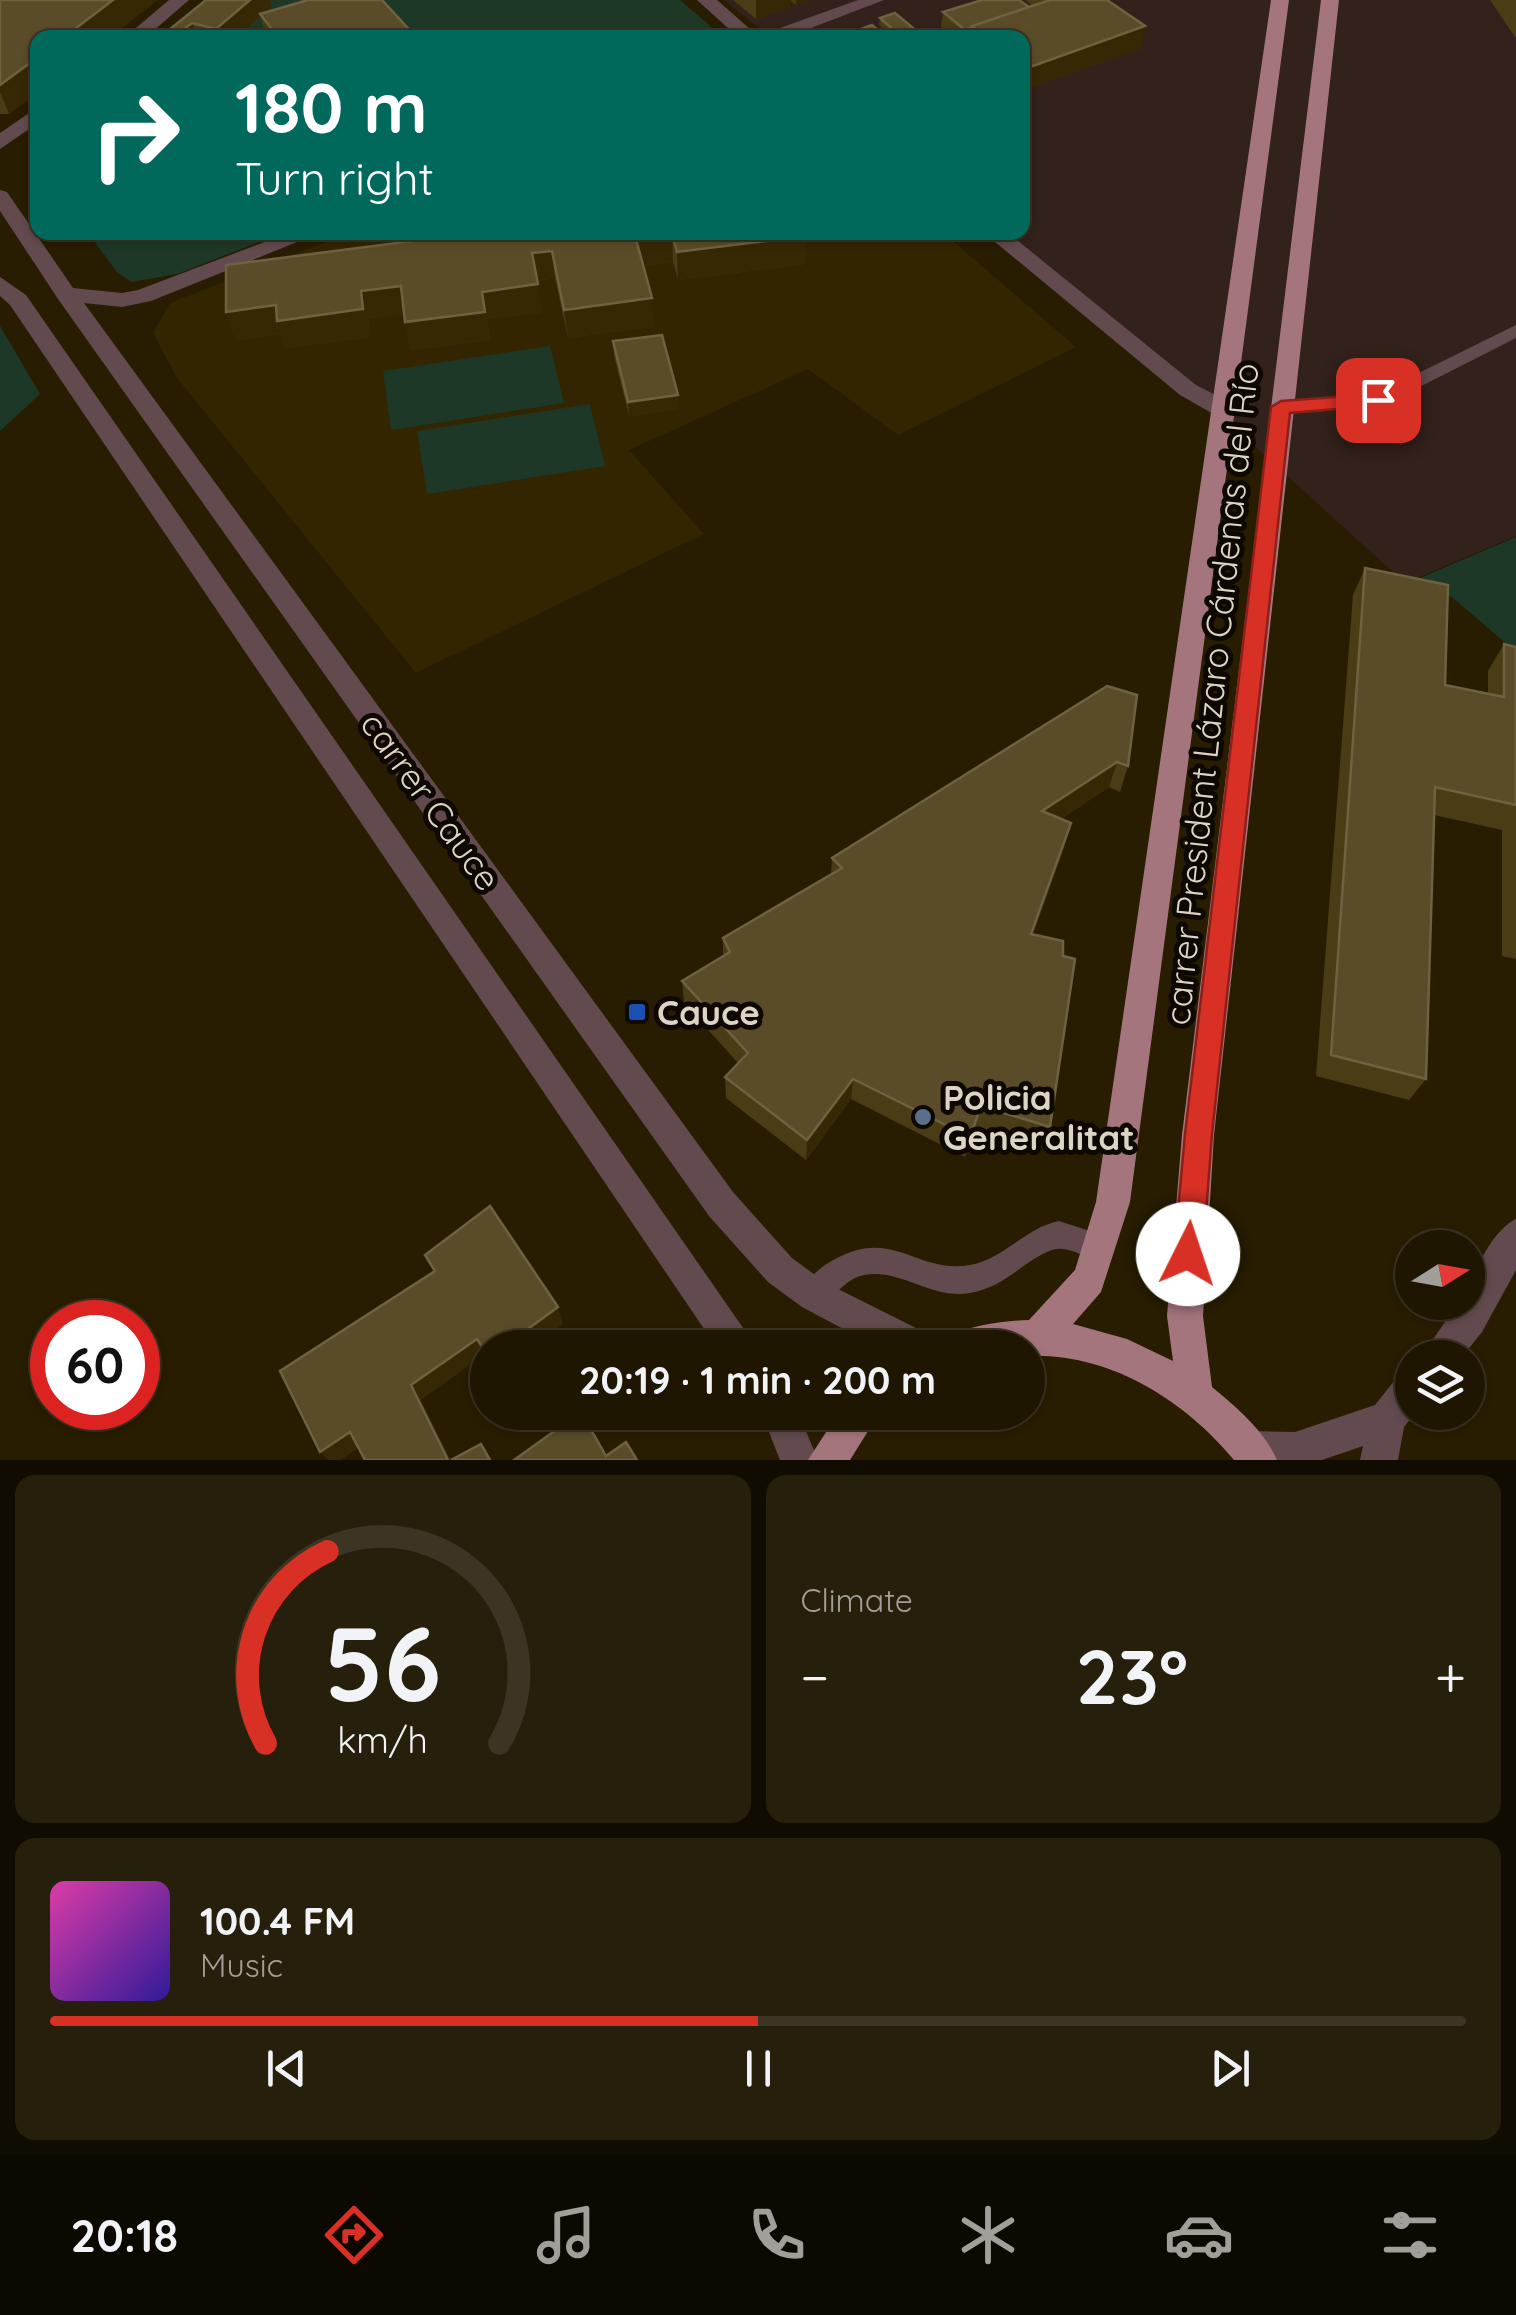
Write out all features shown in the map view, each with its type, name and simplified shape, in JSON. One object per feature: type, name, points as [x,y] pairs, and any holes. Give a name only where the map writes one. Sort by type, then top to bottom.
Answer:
[{"type":"main road","name":"carrer President Lázaro Cárdenas del Río","points":[[1043,1330],[1089,1280],[1113,1202],[1280,0]]},
{"type":"main road","name":"carrer President Lázaro Cárdenas del Río","points":[[1195,1396],[1185,1316],[1190,1223],[1330,0]]},
{"type":"main road","points":[[1045,1339],[1118,1354],[1158,1371],[1195,1396],[1254,1455]]},
{"type":"main road","points":[[827,1460],[849,1430]]},
{"type":"street","points":[[143,30],[180,0]]},
{"type":"street","points":[[706,0],[742,30]]},
{"type":"street","points":[[789,30],[875,0]]},
{"type":"street","points":[[0,143],[30,119]]},
{"type":"street","name":"carrer Cauce","points":[[0,196],[66,294],[721,1204],[780,1270],[814,1296],[881,1330]]},
{"type":"street","points":[[66,294],[122,300],[144,296],[291,240]]},
{"type":"street","points":[[1003,240],[1188,390],[1223,408]]},
{"type":"street","name":"carrer Cauce","points":[[0,262],[10,274],[9,292],[727,1330]]},
{"type":"street","points":[[1452,1340],[1469,1319],[1516,1236]]},
{"type":"street","points":[[1378,1460],[1388,1419],[1395,1410]]},
{"type":"street","points":[[1254,1455],[1295,1450],[1388,1419]]},
{"type":"street","points":[[788,1430],[800,1460]]},
{"type":"lane","points":[[1281,407],[1378,400],[1516,331]]},
{"type":"lane","points":[[814,1296],[835,1274],[860,1260],[884,1260],[907,1272],[966,1280],[993,1273],[1044,1238],[1059,1235],[1101,1248]]},
{"type":"shaded area","points":[[724,0],[1516,0],[1516,536],[1405,583],[1154,355],[1014,240],[1030,240],[1030,30],[761,30]]},
{"type":"shaded area","points":[[331,240],[951,240],[1076,347],[898,435],[808,369],[629,450],[704,534],[416,673],[177,378],[153,333],[170,303]]},
{"type":"green space","points":[[237,0],[680,0],[715,30],[201,30]]},
{"type":"green space","points":[[93,240],[264,240],[177,274],[131,282],[117,272]]},
{"type":"green space","points":[[0,326],[40,394],[0,431]]},
{"type":"green space","points":[[550,346],[564,403],[391,430],[383,371]]},
{"type":"green space","points":[[590,404],[605,466],[427,494],[417,431]]},
{"type":"green space","points":[[1516,537],[1516,652],[1452,597],[1399,587]]},
{"type":"building","points":[[0,0],[113,0],[74,30],[30,30],[30,63],[0,85]]},
{"type":"building","points":[[206,0],[250,0],[216,29],[192,23],[183,30],[169,30]]},
{"type":"building","points":[[308,0],[382,0],[410,30],[273,30],[260,14]]},
{"type":"building","points":[[982,0],[1019,0],[1029,7],[965,30],[943,12]]},
{"type":"building","points":[[1050,0],[1107,0],[1145,26],[1030,67],[1030,30],[977,30],[972,26]]},
{"type":"building","points":[[895,13],[913,28],[894,30],[880,18]]},
{"type":"building","points":[[420,240],[636,240],[652,298],[564,310],[552,251],[532,253],[538,284],[482,292],[485,312],[405,322],[401,286],[361,291],[363,309],[277,321],[276,305],[226,312],[226,265]]},
{"type":"building","points":[[674,240],[774,240],[677,252]]},
{"type":"building","points":[[662,335],[678,395],[628,402],[613,341]]},
{"type":"building","points":[[1365,568],[1448,585],[1445,685],[1504,697],[1504,644],[1516,647],[1516,805],[1435,787],[1426,1079],[1331,1055]]},
{"type":"building","points":[[1107,686],[1137,695],[1128,766],[1117,762],[1042,811],[1071,823],[1031,934],[1063,941],[1063,956],[1075,959],[1050,1127],[981,1106],[970,1137],[853,1079],[807,1140],[725,1077],[748,1053],[682,981],[730,952],[723,938],[842,868],[832,858]]},
{"type":"building","points":[[490,1206],[558,1307],[527,1330],[470,1330],[470,1344],[411,1385],[448,1460],[365,1460],[350,1432],[320,1452],[280,1371],[435,1271],[425,1255]]},
{"type":"building","points":[[556,1430],[591,1430],[606,1456],[626,1442],[637,1460],[514,1460]]},
{"type":"building","points":[[481,1444],[490,1460],[451,1460]]},
{"type":"place","name":"Cauce","points":[[637,1012]]},
{"type":"place","name":"Policia Generalitat","points":[[923,1117]]},
{"type":"route","points":[[1188,1254],[1198,1134],[1281,407],[1378,400]]}]
